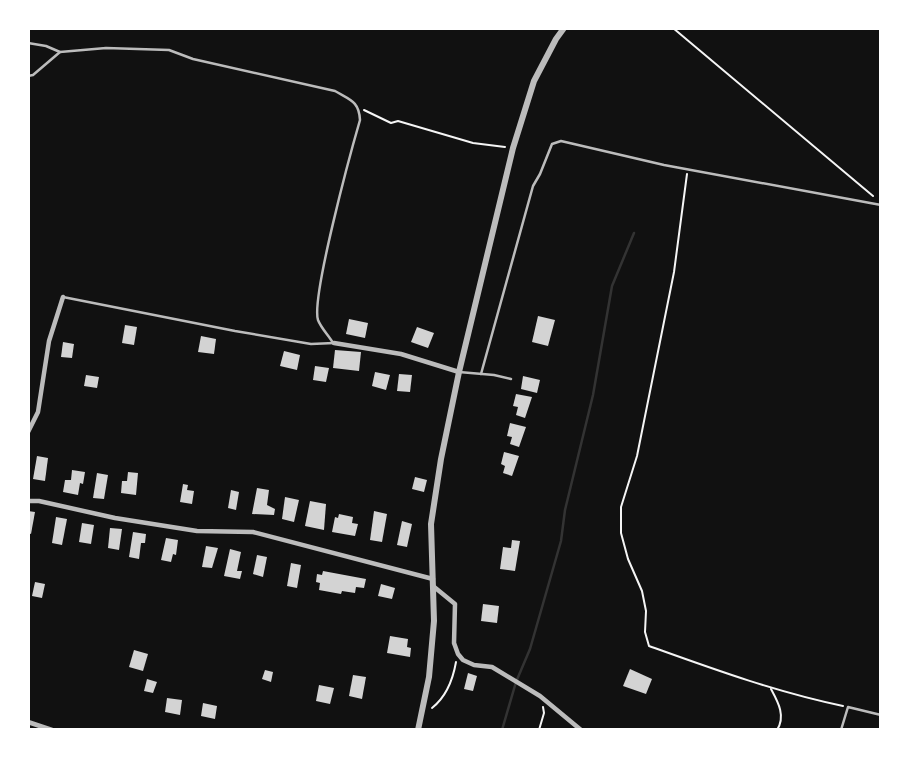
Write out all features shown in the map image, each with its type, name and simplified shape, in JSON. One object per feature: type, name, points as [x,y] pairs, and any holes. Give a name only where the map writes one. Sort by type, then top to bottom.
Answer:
[{"type":"street","points":[[418,730],[429,677],[434,621],[432,524],[441,460],[459,372],[513,148],[534,82],[564,28]]},
{"type":"street","points":[[28,432],[38,412],[49,341],[63,297]]},
{"type":"street","points":[[334,343],[401,354],[459,372]]},
{"type":"street","points":[[28,501],[197,531],[253,532],[433,582],[455,604],[454,643],[463,660],[474,665],[492,667],[540,696],[581,730]]},
{"type":"street","points":[[28,722],[52,730]]},
{"type":"lane","points":[[28,43],[60,51],[106,48],[169,50],[193,59],[335,91],[353,101],[359,109],[360,120],[317,308],[318,321],[334,343]]},
{"type":"lane","points":[[28,76],[33,75],[60,51]]},
{"type":"lane","points":[[481,374],[533,186],[552,144],[561,141],[687,169],[881,204]]},
{"type":"lane","points":[[63,297],[234,331],[311,344],[334,343]]},
{"type":"lane","points":[[459,372],[511,379]]},
{"type":"lane","points":[[841,730],[848,708],[881,715]]},
{"type":"path","points":[[673,28],[881,204]]},
{"type":"path","points":[[359,109],[391,123],[398,121],[473,143],[513,148]]},
{"type":"path","points":[[687,169],[674,272],[637,456],[621,507],[621,533],[628,559],[642,591],[646,611],[645,632],[649,646],[720,673],[848,708]]},
{"type":"path","points":[[427,712],[439,702],[453,678],[458,654]]},
{"type":"path","points":[[771,688],[780,706],[782,723],[777,730]]},
{"type":"path","points":[[539,730],[544,713],[540,696]]},
{"type":"building","points":[[538,316],[555,320],[548,346],[532,342]]},
{"type":"building","points":[[349,319],[368,323],[365,338],[346,334]]},
{"type":"building","points":[[125,325],[137,327],[134,345],[122,343]]},
{"type":"building","points":[[417,327],[434,333],[428,348],[411,342]]},
{"type":"building","points":[[201,336],[216,339],[214,354],[198,352]]},
{"type":"building","points":[[63,342],[74,344],[72,358],[61,357]]},
{"type":"building","points":[[335,350],[361,352],[359,371],[333,368]]},
{"type":"building","points":[[284,351],[300,355],[297,370],[280,366]]},
{"type":"building","points":[[315,366],[329,368],[326,382],[313,380]]},
{"type":"building","points":[[375,372],[390,375],[386,390],[372,386]]},
{"type":"building","points":[[399,374],[412,375],[410,392],[397,391]]},
{"type":"building","points":[[86,375],[99,377],[97,388],[84,386]]},
{"type":"building","points":[[523,376],[540,380],[537,393],[521,389]]},
{"type":"building","points":[[516,394],[532,397],[525,418],[516,415],[518,407],[513,406]]},
{"type":"building","points":[[510,423],[526,427],[519,447],[510,444],[512,437],[507,436]]},
{"type":"building","points":[[504,452],[519,456],[512,476],[503,473],[505,466],[501,464]]},
{"type":"building","points":[[37,456],[48,458],[45,481],[33,479]]},
{"type":"building","points":[[72,470],[85,472],[78,495],[63,492],[65,480],[71,480]]},
{"type":"building","points":[[128,472],[138,473],[136,495],[121,493],[122,481],[127,481]]},
{"type":"building","points":[[97,473],[108,475],[104,499],[93,498]]},
{"type":"building","points":[[415,477],[427,480],[424,492],[412,489]]},
{"type":"building","points":[[183,484],[188,485],[187,490],[194,491],[192,504],[180,502]]},
{"type":"building","points":[[257,488],[269,490],[267,505],[275,509],[274,515],[252,514]]},
{"type":"building","points":[[231,490],[239,492],[236,510],[228,508]]},
{"type":"building","points":[[285,497],[299,500],[294,522],[282,519]]},
{"type":"building","points":[[310,501],[326,504],[324,530],[305,526]]},
{"type":"building","points":[[28,511],[35,512],[31,534],[28,533]]},
{"type":"building","points":[[374,511],[387,514],[382,542],[370,540]]},
{"type":"building","points":[[339,514],[353,517],[352,523],[358,524],[355,536],[332,532],[335,517],[338,518]]},
{"type":"building","points":[[56,517],[67,519],[62,545],[52,543]]},
{"type":"building","points":[[402,521],[412,524],[407,547],[397,545]]},
{"type":"building","points":[[82,523],[94,525],[91,544],[79,542]]},
{"type":"building","points":[[110,528],[122,529],[119,550],[108,548]]},
{"type":"building","points":[[133,532],[146,534],[145,543],[141,543],[139,559],[129,557]]},
{"type":"building","points":[[166,538],[178,540],[176,555],[173,554],[171,562],[161,560]]},
{"type":"building","points":[[512,540],[520,541],[515,571],[500,569],[503,547],[511,548]]},
{"type":"building","points":[[206,546],[218,548],[212,568],[202,567]]},
{"type":"building","points":[[230,549],[241,552],[237,571],[242,571],[240,579],[224,576]]},
{"type":"building","points":[[257,555],[267,557],[263,577],[253,574]]},
{"type":"building","points":[[291,563],[301,565],[297,588],[287,586]]},
{"type":"building","points":[[323,571],[366,579],[364,588],[356,587],[355,593],[342,591],[341,594],[319,590],[317,574],[322,575]]},
{"type":"building","points":[[35,582],[45,584],[42,598],[32,596]]},
{"type":"building","points":[[381,584],[395,588],[392,599],[378,596]]},
{"type":"building","points":[[483,604],[499,606],[497,623],[481,621]]},
{"type":"building","points":[[390,636],[408,639],[410,657],[387,653]]},
{"type":"building","points":[[134,650],[148,654],[143,671],[129,667]]},
{"type":"building","points":[[630,669],[652,679],[646,694],[623,686]]},
{"type":"building","points":[[265,670],[273,672],[271,682],[262,679]]},
{"type":"building","points":[[468,673],[477,676],[473,691],[464,689]]},
{"type":"building","points":[[353,675],[366,677],[362,699],[349,696]]},
{"type":"building","points":[[147,679],[157,682],[153,693],[144,691]]},
{"type":"building","points":[[319,685],[334,688],[330,704],[316,701]]},
{"type":"building","points":[[167,698],[182,700],[180,715],[165,712]]},
{"type":"building","points":[[203,703],[217,706],[215,719],[201,716]]},
{"type":"waterway","points":[[502,730],[516,682],[530,649],[561,541],[565,510],[593,395],[612,286],[634,233]]}]
